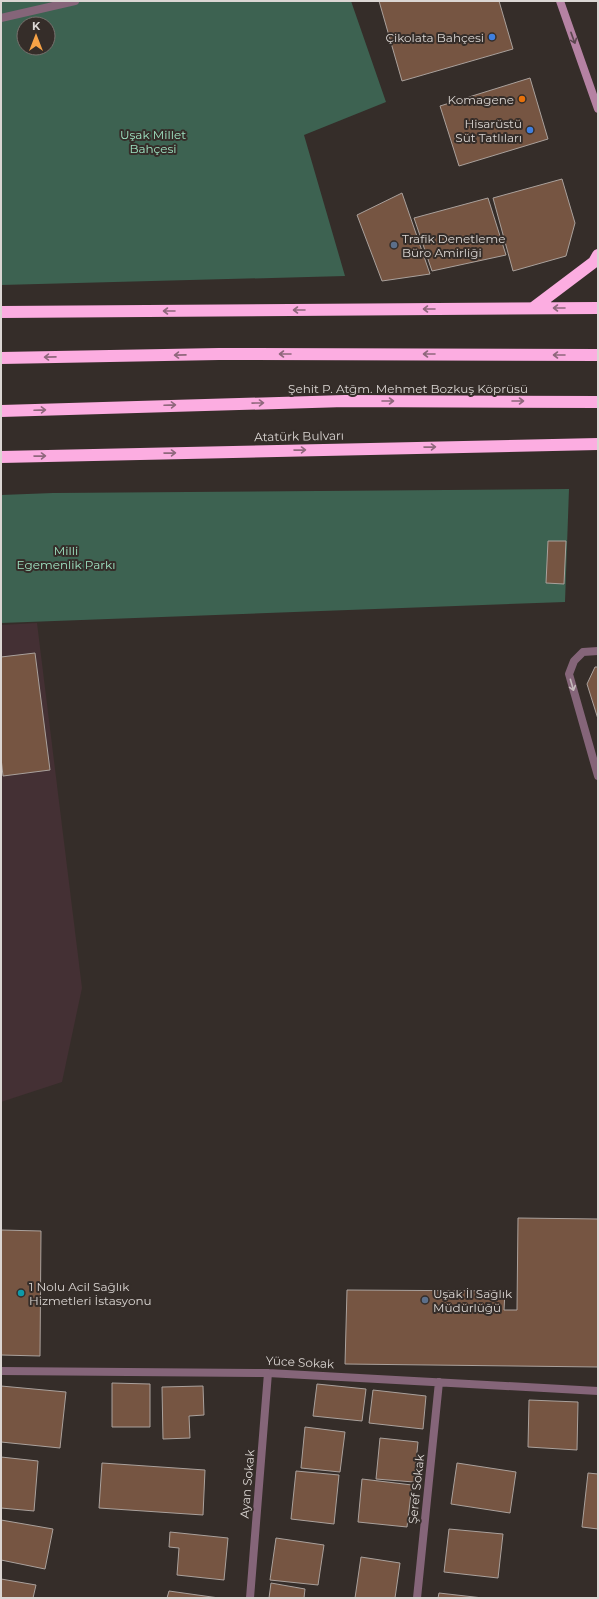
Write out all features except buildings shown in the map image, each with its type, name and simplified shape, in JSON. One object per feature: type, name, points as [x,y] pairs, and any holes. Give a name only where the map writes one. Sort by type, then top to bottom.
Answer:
[{"type":"highway","points":[[533,308],[594,262],[598,255]]},
{"type":"highway","points":[[1,312],[598,308]]},
{"type":"highway","points":[[1,358],[219,354],[598,355]]},
{"type":"highway","name":"Şehit P. Atğm. Mehmet Bozkuş Köprüsü","points":[[1,411],[345,401],[598,402]]},
{"type":"highway","name":"Atatürk Bulvarı","points":[[1,457],[598,444]]},
{"type":"main road","points":[[560,1],[598,109]]},
{"type":"street","points":[[1,18],[75,1]]},
{"type":"street","points":[[598,651],[583,652],[574,661],[569,674],[598,776]]},
{"type":"street","name":"Yüce Sokak","points":[[1,1371],[268,1372],[598,1391]]},
{"type":"street","name":"Ayan Sokak","points":[[250,1598],[268,1372]]},
{"type":"street","name":"Şeref Sokak","points":[[417,1598],[439,1382]]},
{"type":"shaded area","points":[[37,623],[82,988],[62,1082],[1,1102],[1,625]]},
{"type":"green space","name":"Uşak Millet Bahçesi","points":[[1,1],[351,1],[386,102],[304,135],[345,276],[1,285]]},
{"type":"green space","name":"Milli Egemenlik Parkı","points":[[569,489],[565,602],[1,623],[1,495],[53,493]]},
{"type":"place","name":"Çikolata Bahçesi","points":[[492,37]]},
{"type":"place","name":"Komagene","points":[[522,99]]},
{"type":"place","name":"Hisarüstü Süt Tatlıları","points":[[530,130]]},
{"type":"place","name":"Trafik Denetleme Büro Amirliği","points":[[394,245]]},
{"type":"place","name":"1 Nolu Acil Sağlık Hizmetleri İstasyonu","points":[[21,1293]]},
{"type":"place","name":"Uşak İl Sağlık Müdürlüğü","points":[[425,1300]]}]
